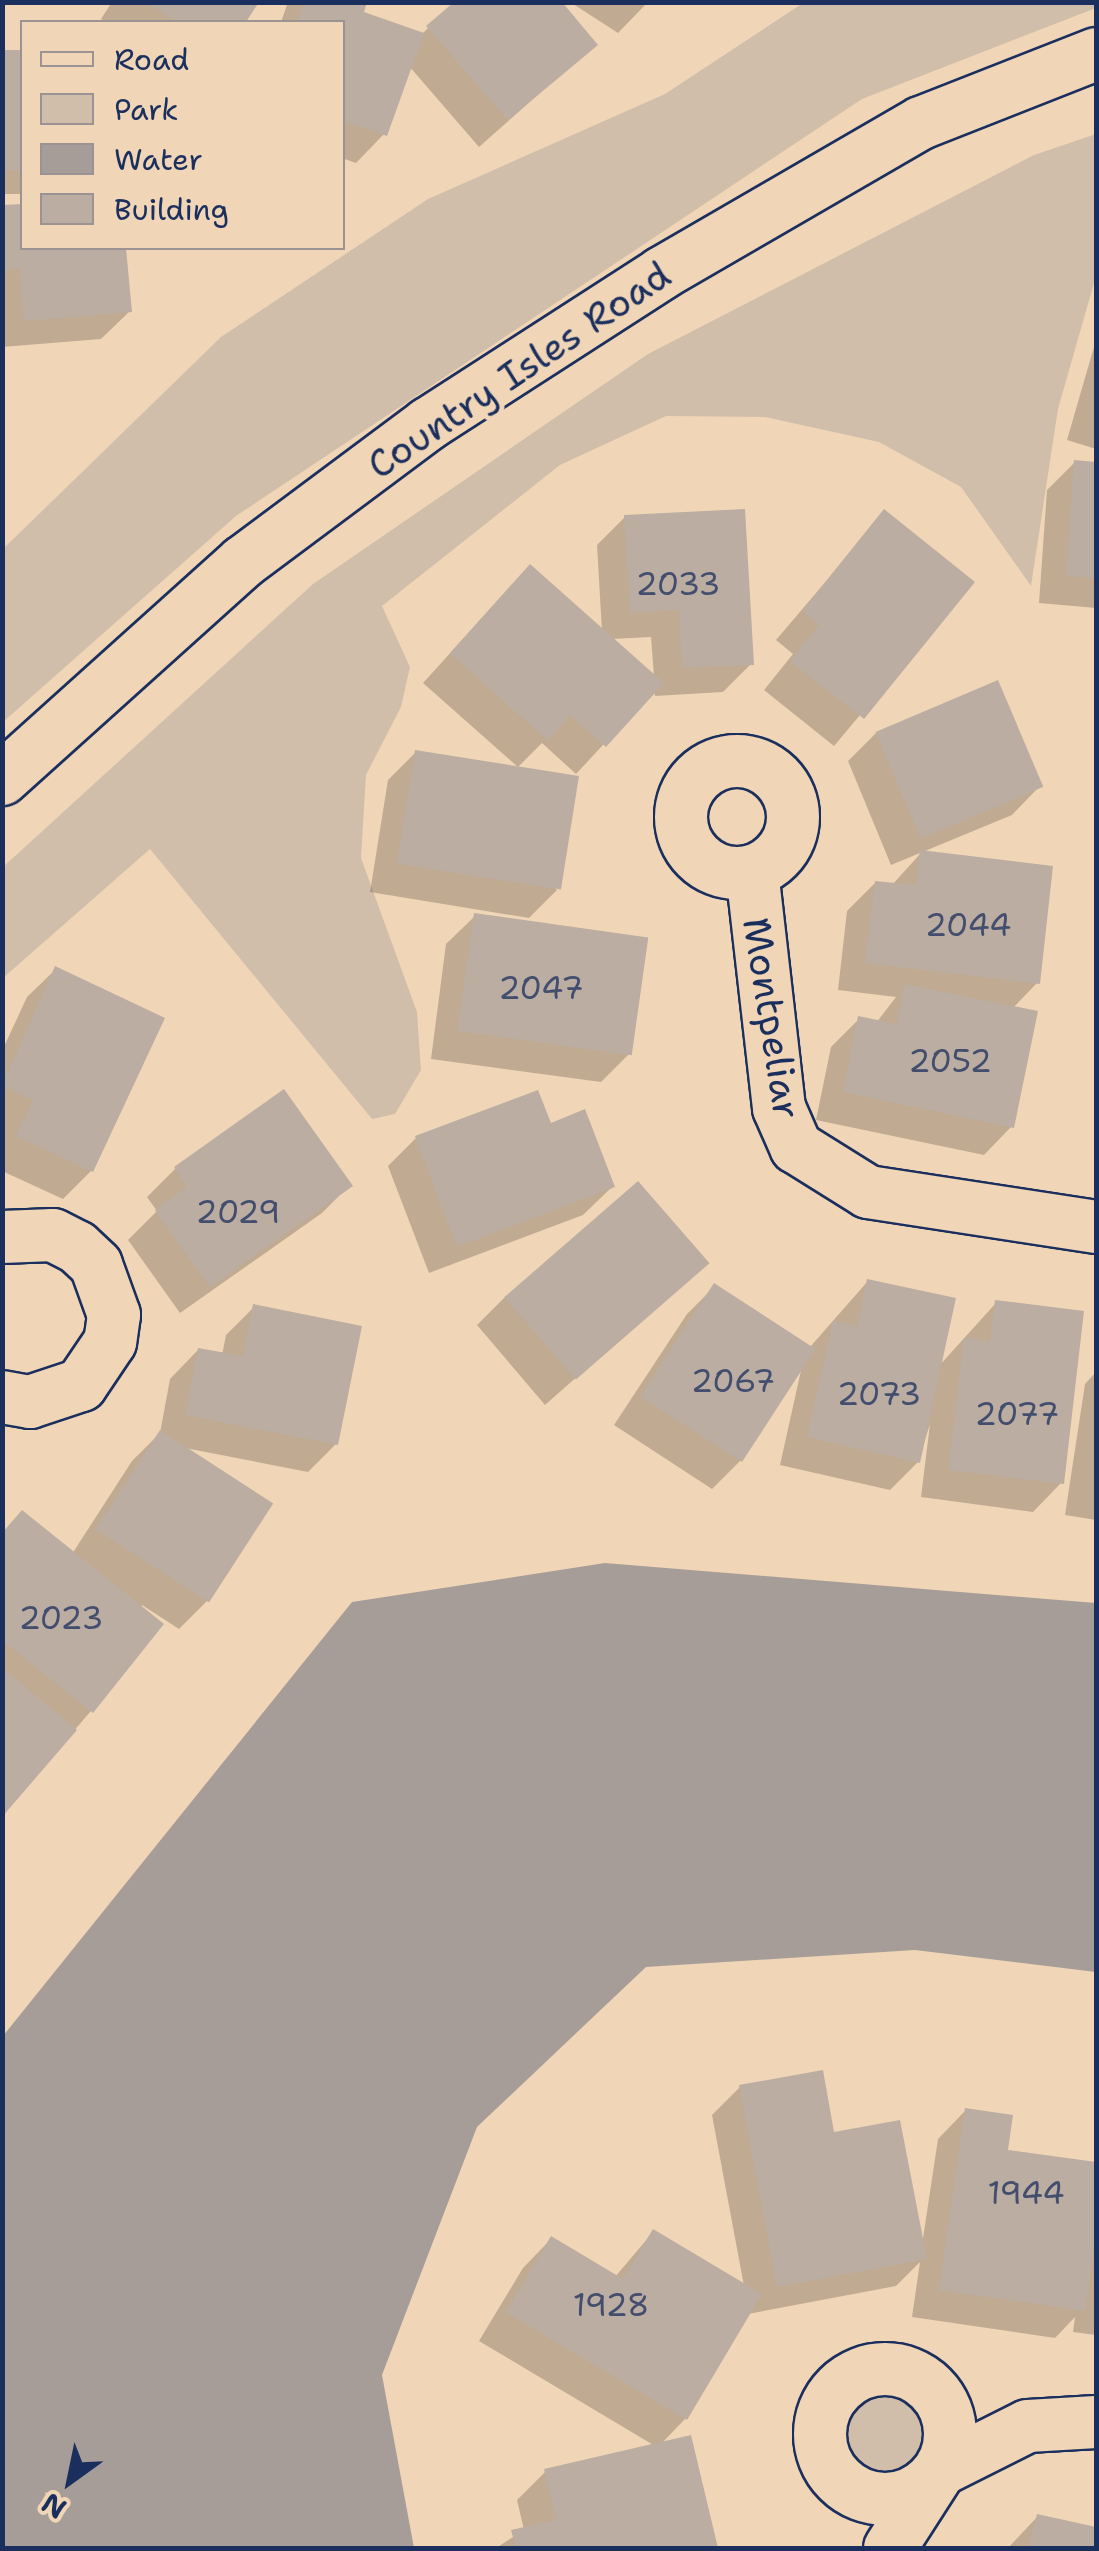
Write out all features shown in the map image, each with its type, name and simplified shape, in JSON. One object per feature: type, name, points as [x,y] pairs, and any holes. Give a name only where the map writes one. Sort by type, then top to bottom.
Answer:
[{"type":"street","name":"Country Isles Road","points":[[2,780],[243,562],[428,424],[662,273],[921,124],[1096,54]]},
{"type":"street","name":"Montpeliar","points":[[752,872],[779,1108],[796,1146],[868,1192],[1096,1227]]},
{"type":"street","points":[[2,1237],[53,1235],[76,1247],[96,1266],[114,1315],[110,1342],[80,1384],[57,1397],[3,1398]]},
{"type":"street","points":[[890,2548],[940,2470],[1028,2426],[1096,2422]]},
{"type":"green space","points":[[1096,2],[1096,8],[862,99],[236,516],[3,722],[3,549],[221,337],[428,199],[665,94],[803,3]]},
{"type":"green space","points":[[1096,134],[1096,276],[1058,409],[1031,586],[961,487],[879,442],[765,417],[666,416],[560,465],[382,606],[410,667],[401,707],[366,775],[361,858],[417,1012],[421,1070],[395,1114],[372,1119],[150,849],[3,978],[3,867],[313,584],[648,354],[1034,155]]},
{"type":"green space","points":[[884,2369],[909,2374],[929,2388],[943,2408],[948,2433],[943,2458],[929,2478],[909,2492],[884,2497],[859,2492],[839,2478],[825,2458],[820,2433],[825,2408],[839,2388],[859,2374]]},
{"type":"water","points":[[605,1563],[1096,1603],[1096,1972],[915,1950],[646,1967],[477,2127],[382,2375],[414,2548],[3,2548],[3,2036],[352,1602]]},
{"type":"building","points":[[146,2],[259,2],[247,20],[174,20]]},
{"type":"building","points":[[304,2],[367,2],[364,12],[424,33],[387,136],[345,121],[345,20],[298,20]]},
{"type":"building","points":[[454,2],[562,2],[598,45],[508,120],[426,26]]},
{"type":"building","points":[[2,50],[20,50],[20,170],[2,170]]},
{"type":"building","points":[[20,204],[20,250],[126,250],[132,312],[24,321],[20,269],[2,270],[2,205]]},
{"type":"building","points":[[1074,460],[1096,462],[1096,578],[1066,576]]},
{"type":"building","points":[[745,509],[754,665],[682,668],[679,610],[630,613],[624,515]]},
{"type":"building","points":[[884,509],[975,582],[864,719],[790,661],[819,625],[802,611]]},
{"type":"building","points":[[530,564],[664,683],[606,747],[570,715],[548,741],[450,653]]},
{"type":"building","points":[[998,680],[1043,787],[921,839],[876,732]]},
{"type":"building","points":[[415,750],[579,776],[561,890],[397,864]]},
{"type":"building","points":[[920,850],[1053,866],[1040,984],[865,963],[875,881],[916,885]]},
{"type":"building","points":[[474,913],[648,937],[632,1055],[457,1031]]},
{"type":"building","points":[[55,966],[165,1018],[93,1172],[16,1136],[33,1100],[2,1086]]},
{"type":"building","points":[[905,984],[1038,1011],[1014,1128],[843,1092],[858,1016],[897,1024]]},
{"type":"building","points":[[284,1089],[353,1186],[210,1287],[155,1210],[187,1187],[174,1167]]},
{"type":"building","points":[[538,1090],[551,1123],[585,1109],[615,1187],[457,1247],[415,1136]]},
{"type":"building","points":[[638,1181],[710,1263],[576,1379],[504,1297]]},
{"type":"building","points":[[867,1279],[956,1298],[920,1463],[807,1437],[833,1321],[857,1326]]},
{"type":"building","points":[[714,1283],[815,1349],[742,1462],[640,1396]]},
{"type":"building","points":[[995,1300],[1084,1311],[1064,1484],[948,1470],[964,1338],[990,1341]]},
{"type":"building","points":[[253,1304],[362,1326],[338,1445],[185,1415],[198,1348],[243,1356]]},
{"type":"building","points":[[160,1430],[273,1504],[209,1602],[96,1529]]},
{"type":"building","points":[[22,1510],[164,1624],[93,1713],[2,1640],[2,1533]]},
{"type":"building","points":[[2,1667],[77,1730],[2,1817]]},
{"type":"building","points":[[823,2070],[834,2132],[900,2120],[927,2259],[777,2287],[739,2085]]},
{"type":"building","points":[[965,2108],[1013,2115],[1008,2150],[1096,2162],[1096,2232],[1085,2311],[939,2290]]},
{"type":"building","points":[[653,2229],[762,2294],[687,2420],[506,2312],[551,2236],[623,2279]]},
{"type":"building","points":[[691,2435],[718,2548],[516,2548],[511,2530],[556,2520],[544,2469]]},
{"type":"building","points":[[1037,2514],[1096,2527],[1096,2548],[1029,2548]]}]
